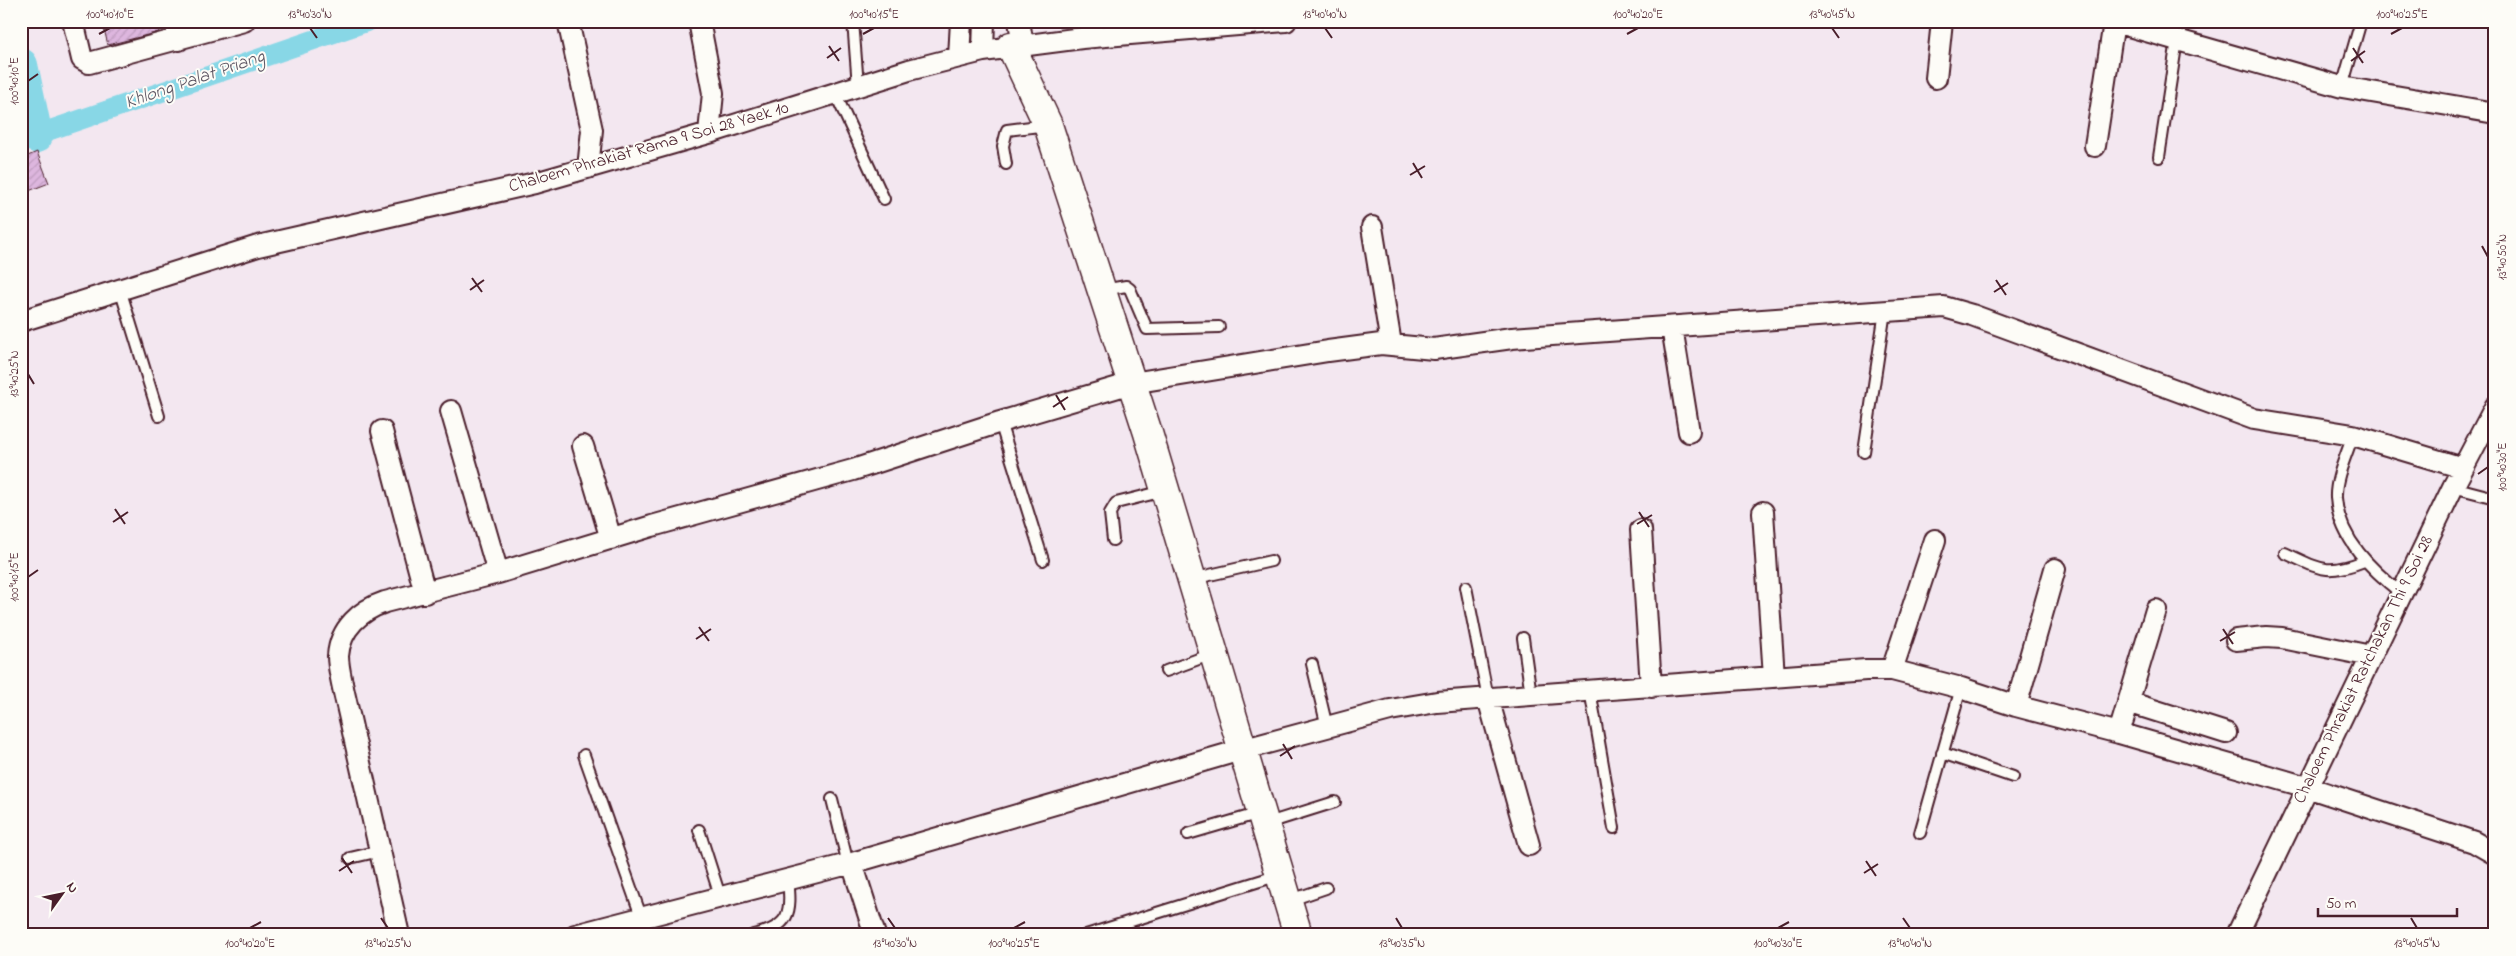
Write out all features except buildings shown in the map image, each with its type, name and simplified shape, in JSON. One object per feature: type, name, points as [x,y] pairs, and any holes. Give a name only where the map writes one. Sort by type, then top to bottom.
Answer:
[{"type":"street","points":[[73,21],[82,59],[89,63],[177,31],[244,21]]},
{"type":"street","points":[[568,21],[592,130],[588,168]]},
{"type":"street","points":[[699,21],[714,93],[710,132]]},
{"type":"street","points":[[959,57],[961,21]]},
{"type":"street","points":[[983,51],[984,21]]},
{"type":"street","name":"Chaloem Phrakiat Rama 9 Soi 28 Yaek 10","points":[[21,321],[258,246],[535,183],[588,168],[858,86],[983,51],[1018,37],[1096,29],[1286,21]]},
{"type":"street","points":[[1936,78],[1942,21]]},
{"type":"street","points":[[2095,146],[2113,22],[2342,87],[2495,113]]},
{"type":"street","points":[[1018,37],[1132,383],[1298,935]]},
{"type":"street","points":[[1372,227],[1391,344]]},
{"type":"street","points":[[399,935],[343,688],[338,656],[343,637],[350,624],[358,616],[372,606],[385,602],[498,573],[853,470],[1000,422],[1132,383],[1328,351],[1391,344],[1434,349],[1451,348],[1512,338],[1944,307],[1972,315],[2254,419],[2353,435],[2463,468]]},
{"type":"street","points":[[1672,327],[1689,432]]},
{"type":"street","name":"Chaloem Phrakiat Ratchakan Thi 9 Soi 28","points":[[2237,935],[2371,656],[2495,407]]},
{"type":"street","points":[[451,411],[498,573]]},
{"type":"street","points":[[382,431],[425,593]]},
{"type":"street","points":[[583,446],[611,539]]},
{"type":"street","points":[[1763,512],[1774,676]]},
{"type":"street","points":[[1641,530],[1651,687]]},
{"type":"street","points":[[1892,670],[1935,540]]},
{"type":"street","points":[[2016,706],[2055,569]]},
{"type":"street","points":[[2119,733],[2156,610]]},
{"type":"street","points":[[2236,640],[2266,637],[2282,638],[2371,656]]},
{"type":"street","points":[[575,935],[642,922],[720,896],[850,863],[1241,750],[1390,710],[1437,702],[1651,687],[1774,676],[1892,670],[2308,787],[2474,842],[2495,854]]},
{"type":"street","points":[[1488,698],[1529,845]]},
{"type":"street","points":[[2128,702],[2226,733]]},
{"type":"street","points":[[850,863],[875,935]]},
{"type":"lane","points":[[853,21],[858,86]]},
{"type":"lane","points":[[2342,87],[2361,21]]},
{"type":"lane","points":[[2159,157],[2177,40]]},
{"type":"lane","points":[[835,93],[884,200]]},
{"type":"lane","points":[[1006,164],[1003,146],[1007,130],[1048,125]]},
{"type":"lane","points":[[1102,290],[1126,286],[1130,288],[1147,330],[1219,327]]},
{"type":"lane","points":[[120,290],[159,416]]},
{"type":"lane","points":[[1864,452],[1885,311]]},
{"type":"lane","points":[[1000,422],[1043,560]]},
{"type":"lane","points":[[2353,435],[2336,498],[2341,519],[2364,561],[2402,594]]},
{"type":"lane","points":[[2454,487],[2495,498]]},
{"type":"lane","points":[[1114,540],[1110,514],[1116,503],[1165,491]]},
{"type":"lane","points":[[2285,553],[2319,569],[2334,571],[2364,561]]},
{"type":"lane","points":[[1191,579],[1271,561]]},
{"type":"lane","points":[[1466,587],[1488,698]]},
{"type":"lane","points":[[1523,638],[1531,695]]},
{"type":"lane","points":[[1166,671],[1213,654]]},
{"type":"lane","points":[[1312,664],[1328,727]]},
{"type":"lane","points":[[1920,833],[1961,688]]},
{"type":"lane","points":[[1590,690],[1614,828]]},
{"type":"lane","points":[[1942,753],[2013,777]]},
{"type":"lane","points":[[584,755],[642,922]]},
{"type":"lane","points":[[832,799],[850,863]]},
{"type":"lane","points":[[1188,834],[1335,802]]},
{"type":"lane","points":[[699,830],[720,896]]},
{"type":"lane","points":[[350,858],[380,851]]},
{"type":"lane","points":[[1086,935],[1280,875]]},
{"type":"lane","points":[[753,935],[771,931],[785,920],[790,908],[788,879]]},
{"type":"lane","points":[[1288,901],[1326,888]]},
{"type":"waterway","name":"Khlong Palat Priang","points":[[21,140],[369,21]]},
{"type":"waterway","points":[[21,65],[36,136]]}]
